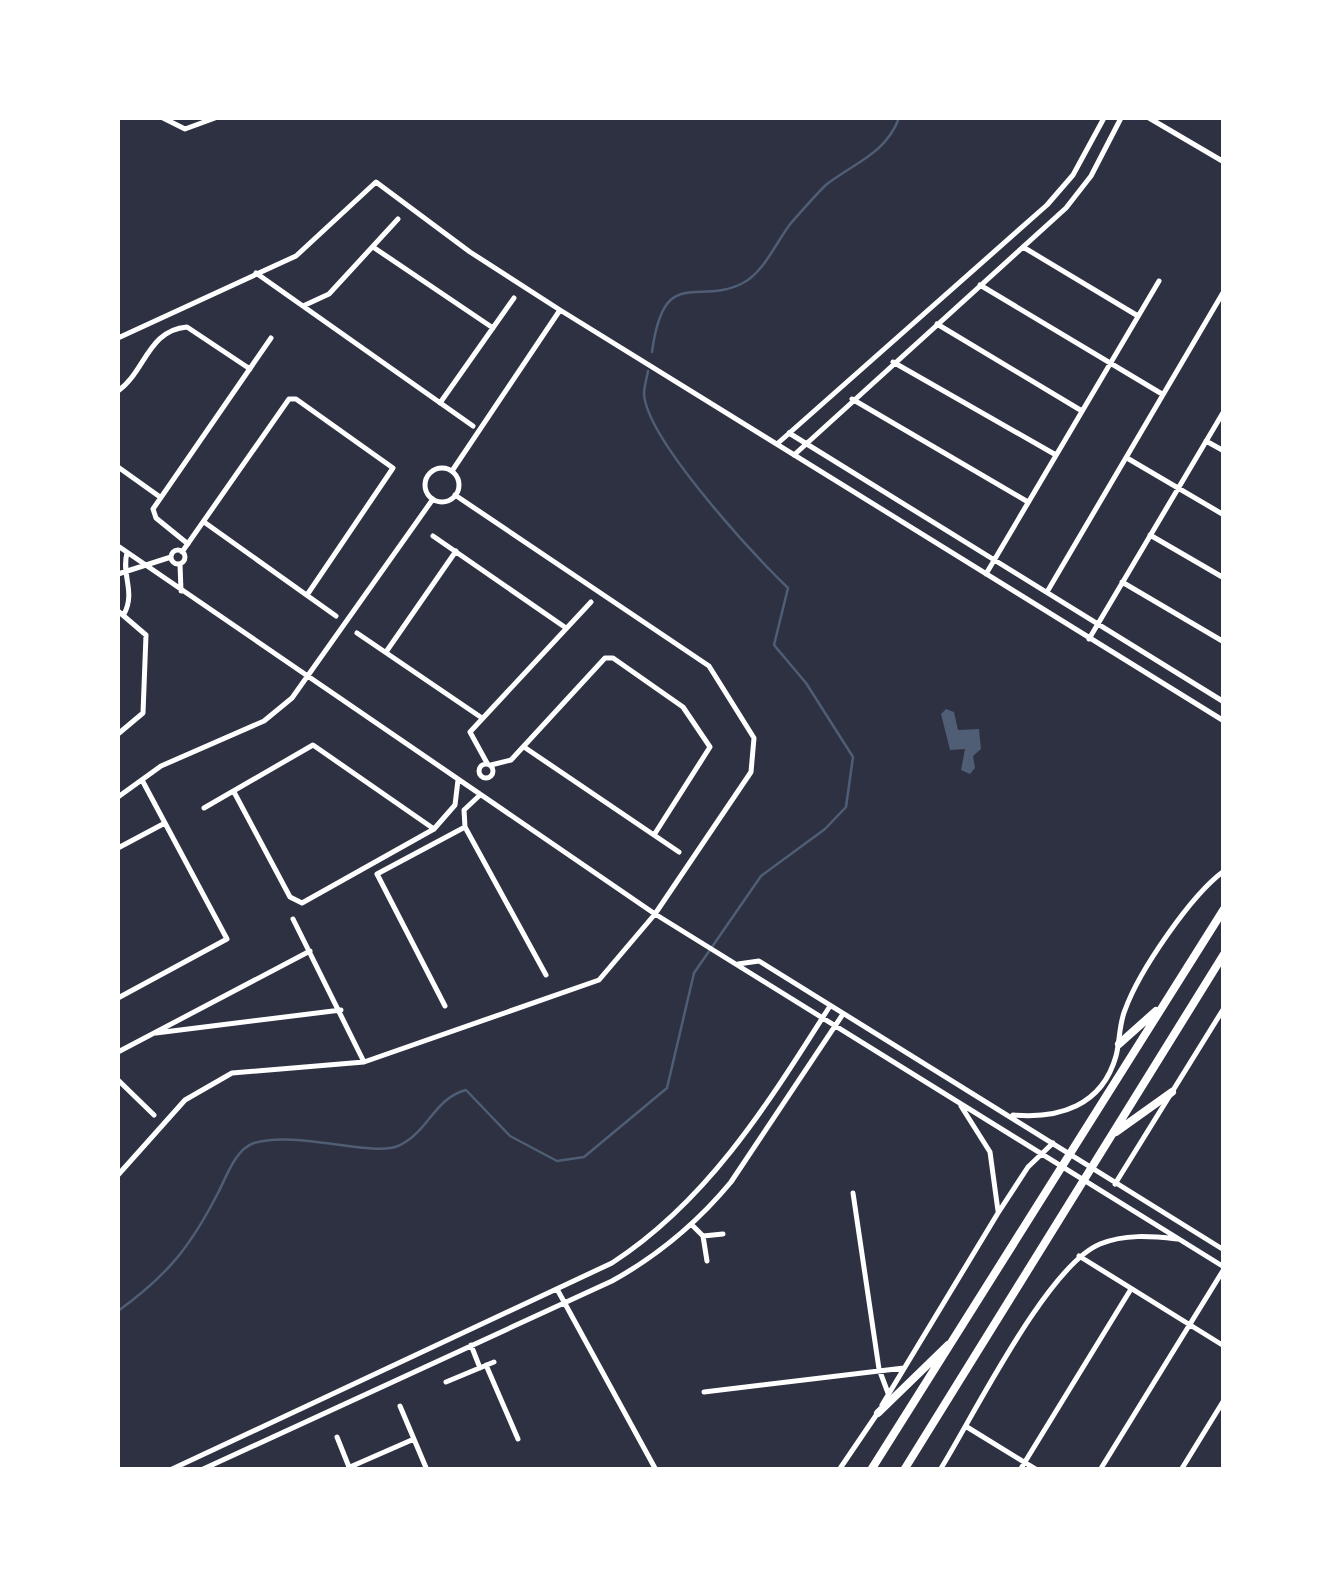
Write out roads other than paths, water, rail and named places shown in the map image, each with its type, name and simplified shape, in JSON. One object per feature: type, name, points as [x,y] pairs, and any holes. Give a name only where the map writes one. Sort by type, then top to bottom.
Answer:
[{"type":"main road","points":[[871,1470],[1224,909]]},
{"type":"main road","points":[[904,1470],[1224,954]]},
{"type":"main road","points":[[1118,1044],[1164,1005]]},
{"type":"main road","points":[[1112,1135],[1172,1092]]},
{"type":"main road","points":[[878,1413],[958,1335]]},
{"type":"street","points":[[163,118],[185,130],[215,118]]},
{"type":"street","points":[[777,444],[1047,205],[1073,175],[1104,118]]},
{"type":"street","points":[[794,455],[1023,247],[1091,176],[1121,118]]},
{"type":"street","points":[[1149,118],[1224,162]]},
{"type":"street","points":[[118,338],[296,256],[376,182],[470,252],[560,310],[1224,721]]},
{"type":"street","points":[[303,306],[329,294],[398,218]]},
{"type":"street","points":[[373,247],[493,328]]},
{"type":"street","points":[[1023,247],[1138,316]]},
{"type":"street","points":[[256,273],[472,426]]},
{"type":"street","points":[[986,574],[1159,281]]},
{"type":"street","points":[[980,285],[1163,394]]},
{"type":"street","points":[[1047,592],[1224,291]]},
{"type":"street","points":[[440,403],[514,298]]},
{"type":"street","points":[[452,471],[560,310]]},
{"type":"street","points":[[936,324],[1082,411]]},
{"type":"street","points":[[118,390],[159,336],[179,328],[187,327],[250,369]]},
{"type":"street","points":[[188,544],[156,518],[153,509],[271,338]]},
{"type":"street","points":[[893,362],[1056,455]]},
{"type":"street","points":[[181,591],[182,552],[292,398],[389,463],[392,473],[307,595]]},
{"type":"street","points":[[852,399],[1028,502]]},
{"type":"street","points":[[1089,639],[1224,411]]},
{"type":"street","points":[[789,433],[1206,691],[1224,698]]},
{"type":"street","points":[[1206,441],[1224,452]]},
{"type":"street","points":[[1126,457],[1224,515]]},
{"type":"street","points":[[118,468],[161,498]]},
{"type":"street","points":[[433,499],[425,486],[428,475],[436,469],[452,471]]},
{"type":"street","points":[[433,499],[448,501],[455,495],[459,485],[452,471]]},
{"type":"street","points":[[118,1175],[162,1123],[204,1086],[253,1068],[364,1062],[583,988],[615,966],[656,914],[751,772],[754,738],[708,666],[455,495]]},
{"type":"street","points":[[118,797],[174,759],[264,721],[308,678],[433,499]]},
{"type":"street","points":[[204,522],[336,616]]},
{"type":"street","points":[[1150,535],[1224,578]]},
{"type":"street","points":[[434,536],[566,628]]},
{"type":"street","points":[[118,546],[656,914],[1224,1268],[1100,1470]]},
{"type":"street","points":[[118,574],[171,557],[176,550],[182,552]]},
{"type":"street","points":[[385,653],[456,551]]},
{"type":"street","points":[[118,734],[143,713],[146,635],[121,612],[132,598],[127,553]]},
{"type":"street","points":[[171,557],[180,564]]},
{"type":"street","points":[[1122,582],[1224,642]]},
{"type":"street","points":[[472,790],[482,777],[492,774],[470,738],[482,718],[591,602]]},
{"type":"street","points":[[357,633],[482,718]]},
{"type":"street","points":[[482,777],[480,767],[507,762],[606,658],[614,658],[683,706],[710,748],[654,835]]},
{"type":"street","points":[[204,808],[313,745],[434,829]]},
{"type":"street","points":[[524,747],[679,852]]},
{"type":"street","points":[[118,998],[228,939],[142,780]]},
{"type":"street","points":[[234,792],[295,903],[434,829],[455,805],[458,780]]},
{"type":"street","points":[[464,810],[480,795]]},
{"type":"street","points":[[455,805],[464,810]]},
{"type":"street","points":[[464,810],[465,827],[546,975]]},
{"type":"street","points":[[118,848],[165,823]]},
{"type":"street","points":[[445,1006],[377,874],[465,827]]},
{"type":"street","points":[[1007,1115],[1045,1118],[1078,1106],[1103,1082],[1118,1044],[1124,1010],[1196,894],[1224,870]]},
{"type":"street","points":[[293,919],[342,1010],[364,1062]]},
{"type":"street","points":[[118,1052],[310,951]]},
{"type":"street","points":[[735,964],[759,961],[1224,1250]]},
{"type":"street","points":[[170,1470],[557,1288],[647,1240],[699,1193],[830,1006]]},
{"type":"street","points":[[1115,1184],[1224,1008]]},
{"type":"street","points":[[152,1033],[342,1010]]},
{"type":"street","points":[[201,1470],[632,1270],[692,1225],[731,1182],[843,1014]]},
{"type":"street","points":[[118,1080],[154,1115]]},
{"type":"street","points":[[960,1104],[990,1152],[998,1212]]},
{"type":"street","points":[[839,1470],[878,1413],[1028,1166],[1043,1156],[1053,1142]]},
{"type":"street","points":[[853,1193],[879,1369],[888,1393]]},
{"type":"street","points":[[692,1225],[703,1236],[707,1261]]},
{"type":"street","points":[[703,1236],[723,1234]]},
{"type":"street","points":[[940,1470],[1042,1303],[1079,1256],[1118,1238],[1178,1239]]},
{"type":"street","points":[[1079,1256],[1224,1346]]},
{"type":"street","points":[[557,1288],[656,1470]]},
{"type":"street","points":[[1020,1470],[1131,1289]]},
{"type":"street","points":[[471,1346],[486,1365],[518,1439]]},
{"type":"street","points":[[404,1360],[411,1373]]},
{"type":"street","points":[[446,1382],[486,1365]]},
{"type":"street","points":[[704,1392],[904,1368]]},
{"type":"street","points":[[1181,1470],[1224,1400]]},
{"type":"street","points":[[400,1406],[427,1470]]},
{"type":"street","points":[[1212,1418],[1224,1425]]},
{"type":"street","points":[[967,1426],[1036,1470]]},
{"type":"street","points":[[337,1438],[350,1468],[414,1440]]},
{"type":"water","points":[[946,709],[954,712],[958,730],[979,729],[981,749],[973,756],[975,768],[970,774],[961,770],[965,749],[950,750],[941,714]]},
{"type":"waterway","points":[[652,352],[657,324],[674,297],[726,289],[751,278],[814,197],[878,148],[899,118]]},
{"type":"waterway","points":[[118,1311],[177,1258],[237,1157],[254,1143],[290,1140],[370,1148],[398,1146],[417,1133],[446,1100],[466,1090],[510,1136],[557,1161],[584,1157],[667,1088],[694,973],[761,876],[825,829],[846,807],[853,757],[806,683],[774,645],[788,588],[704,496],[663,439],[644,394],[648,371]]}]
